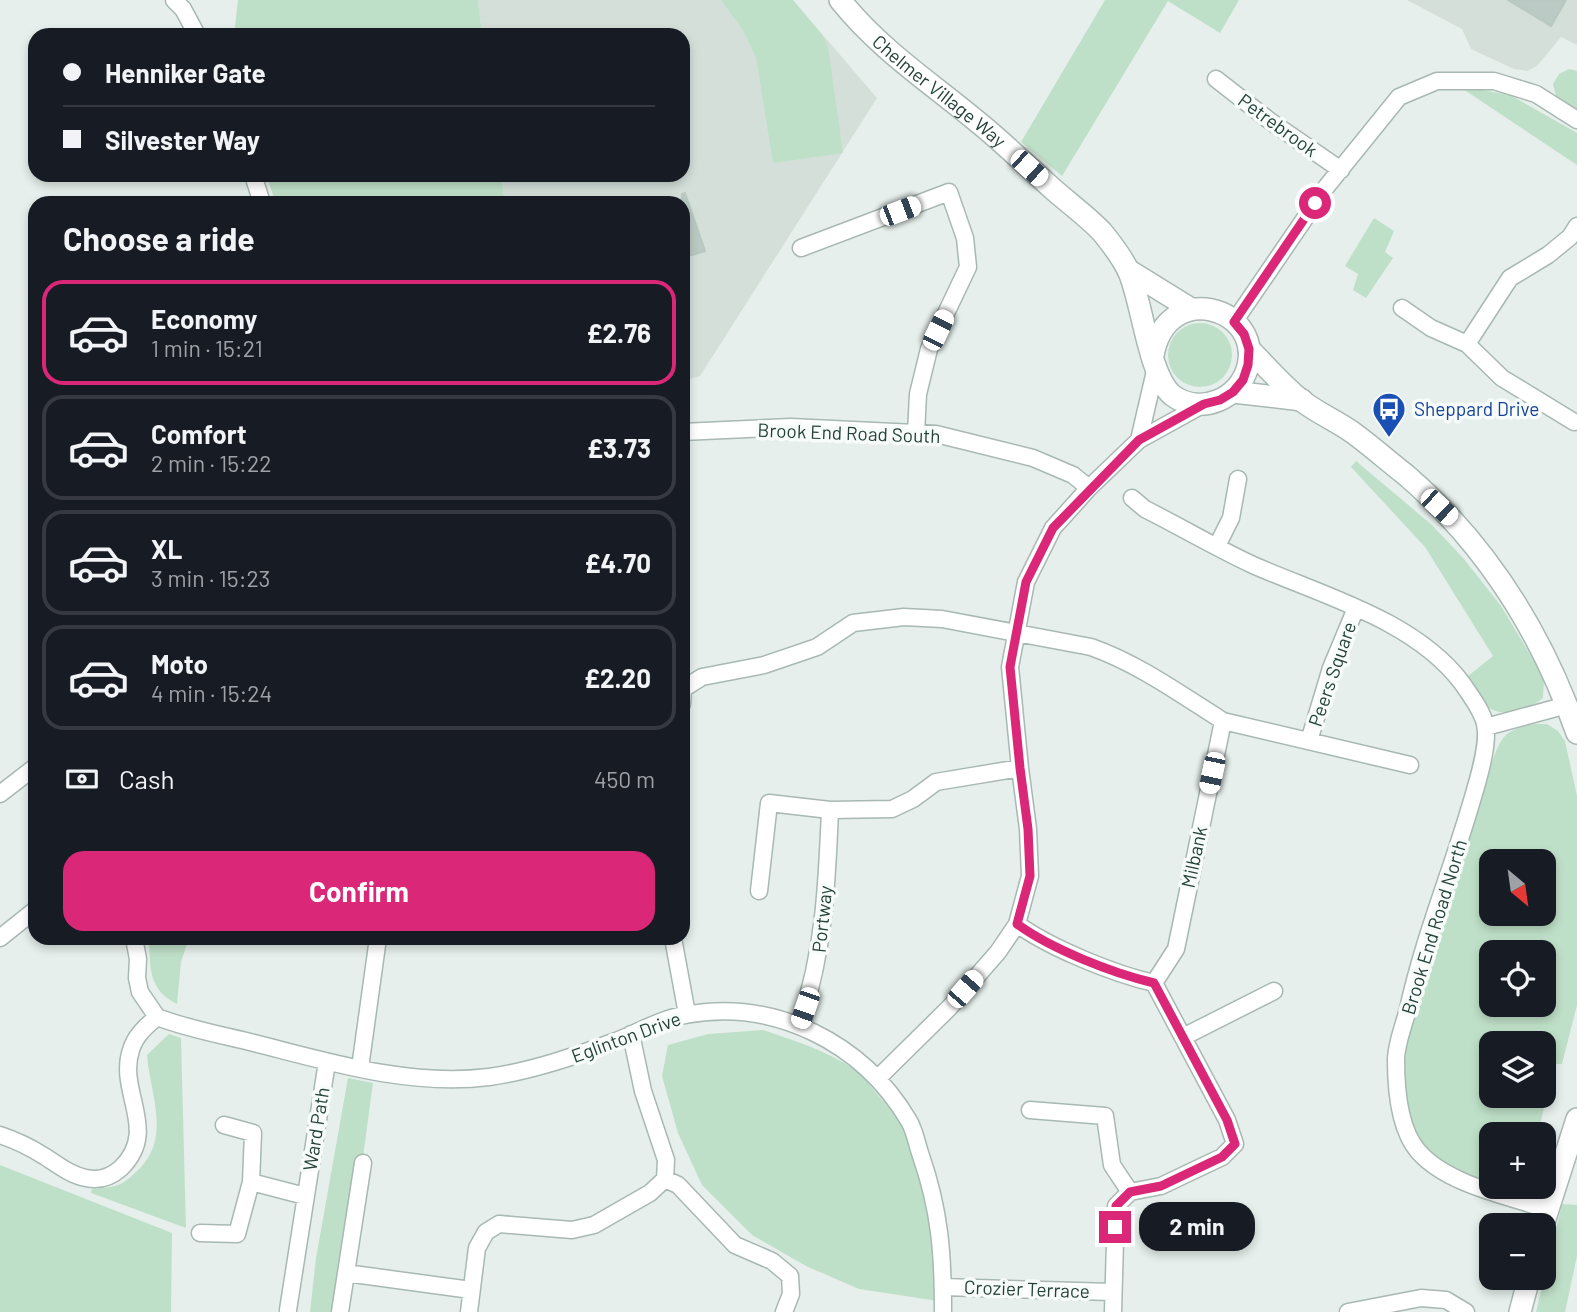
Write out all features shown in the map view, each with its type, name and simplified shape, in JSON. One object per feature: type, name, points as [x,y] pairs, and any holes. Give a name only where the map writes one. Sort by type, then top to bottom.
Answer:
[{"type":"street","points":[[174,0],[183,9],[193,28]]},
{"type":"street","name":"Chelmer Village Way","points":[[840,0],[859,23],[897,59],[979,122],[1101,232],[1128,270],[1162,385],[1174,396],[1188,402],[1204,404]]},
{"type":"street","name":"Petrebrook","points":[[1216,79],[1270,121],[1341,170]]},
{"type":"street","points":[[877,1077],[949,1008],[998,952],[1017,924],[1030,876],[1028,829],[1010,667],[1026,582],[1053,528],[1089,488],[1139,440],[1204,404],[1220,400],[1233,392],[1243,380],[1249,349],[1244,334],[1234,322],[1291,236],[1399,97],[1437,81],[1494,81],[1535,94],[1577,120]]},
{"type":"street","points":[[801,248],[949,192],[965,238],[968,267],[929,349],[918,394],[916,433]]},
{"type":"street","points":[[1467,344],[1510,278],[1548,255],[1570,237],[1577,226]]},
{"type":"street","name":"Chelmer Village Way","points":[[1128,270],[1191,309],[1222,313],[1234,322]]},
{"type":"street","points":[[1402,308],[1431,328],[1467,344],[1502,378],[1574,422]]},
{"type":"street","points":[[1139,440],[1156,339],[1164,326],[1176,315],[1191,309]]},
{"type":"street","points":[[1249,349],[1302,400],[1352,432],[1407,477],[1455,523],[1521,611],[1547,659],[1577,733]]},
{"type":"street","points":[[1233,392],[1302,400]]},
{"type":"street","name":"Brook End Road South","points":[[690,432],[791,427],[936,433],[1032,458],[1073,474],[1089,488]]},
{"type":"street","points":[[1217,546],[1231,518],[1238,479]]},
{"type":"street","points":[[1132,498],[1145,509],[1217,546],[1403,632],[1440,659],[1461,682],[1486,727],[1567,705]]},
{"type":"street","name":"Peers Square","points":[[1308,741],[1331,668],[1356,608]]},
{"type":"street","points":[[690,685],[702,677],[764,665],[817,647],[853,623],[904,617],[942,619],[1035,638],[1091,646],[1146,672],[1223,721]]},
{"type":"street","name":"Peers Square","points":[[1223,721],[1410,765]]},
{"type":"street","name":"Milbank","points":[[1154,983],[1176,949],[1223,721]]},
{"type":"street","name":"Brook End Road North","points":[[1486,727],[1480,773],[1457,852],[1430,928],[1396,1058],[1401,1110],[1408,1133],[1418,1152],[1446,1174],[1536,1213]]},
{"type":"street","points":[[759,891],[769,803],[831,810],[892,809],[913,799],[936,782],[1020,768]]},
{"type":"street","points":[[0,794],[28,772]]},
{"type":"street","name":"Portway","points":[[799,1025],[819,958],[831,810]]},
{"type":"street","points":[[0,938],[28,916]]},
{"type":"street","points":[[1017,924],[1037,938],[1131,978],[1154,983],[1227,1120],[1235,1144],[1222,1157],[1161,1186],[1130,1192],[1116,1206],[1113,1312]]},
{"type":"street","points":[[0,1135],[23,1144],[66,1171],[85,1178],[101,1179],[116,1172],[130,1158],[137,1141],[139,1123],[128,1065],[130,1051],[135,1039],[157,1017],[140,992],[135,945]]},
{"type":"street","points":[[360,1068],[378,945]]},
{"type":"street","points":[[674,945],[687,1014]]},
{"type":"street","points":[[1183,1037],[1273,991]]},
{"type":"street","name":"Eglinton Drive","points":[[157,1017],[327,1062],[387,1073],[439,1078],[487,1077],[535,1067],[591,1050],[664,1020],[687,1014],[755,1013],[799,1025],[846,1050],[877,1077],[910,1123],[932,1188],[942,1248],[943,1312]]},
{"type":"street","points":[[469,1312],[477,1248],[486,1232],[499,1224],[572,1230],[594,1225],[650,1194],[665,1179],[666,1160],[643,1091],[631,1034]]},
{"type":"street","name":"Ward Path","points":[[288,1310],[327,1062]]},
{"type":"street","points":[[1031,1110],[1105,1116],[1112,1165],[1130,1192]]},
{"type":"street","points":[[1546,1213],[1577,1119]]},
{"type":"street","points":[[200,1233],[237,1234],[251,1182],[253,1133],[224,1125]]},
{"type":"street","points":[[340,1312],[363,1163]]},
{"type":"street","points":[[665,1179],[678,1185],[735,1245],[772,1261],[790,1276],[791,1294],[784,1312]]},
{"type":"street","name":"Ward Path","points":[[251,1182],[305,1196]]},
{"type":"street","points":[[346,1273],[471,1290]]},
{"type":"street","name":"Crozier Terrace","points":[[943,1287],[1112,1292]]},
{"type":"street","points":[[1520,1312],[1526,1290]]},
{"type":"street","points":[[1348,1312],[1420,1298],[1446,1300],[1466,1312]]},
{"type":"shaded area","points":[[478,0],[793,0],[877,98],[700,376],[690,379],[690,196],[504,196],[502,182],[690,182],[690,28],[481,28]]},
{"type":"shaded area","points":[[1407,0],[1577,0],[1577,45],[1561,37],[1537,66],[1527,71],[1514,69],[1471,49],[1462,29]]},
{"type":"green space","points":[[238,0],[478,0],[481,28],[235,28]]},
{"type":"green space","points":[[721,0],[793,0],[823,36],[828,47],[843,153],[773,163],[756,57],[743,30]]},
{"type":"green space","points":[[1105,0],[1239,0],[1220,33],[1168,1],[1062,176],[1021,142]]},
{"type":"green space","points":[[1569,69],[1577,71],[1577,111],[1556,96],[1553,84],[1559,74]]},
{"type":"green space","points":[[1463,89],[1510,95],[1577,133],[1577,165]]},
{"type":"green space","points":[[268,182],[502,182],[504,196],[274,196]]},
{"type":"green space","points":[[1374,218],[1394,231],[1385,252],[1393,258],[1366,298],[1353,290],[1358,274],[1345,266]]},
{"type":"green space","points":[[1194,323],[1206,323],[1223,332],[1230,343],[1230,367],[1223,378],[1206,387],[1194,387],[1182,382],[1173,373],[1168,361],[1168,349],[1173,337],[1182,328]]},
{"type":"green space","points":[[1356,461],[1432,525],[1464,559],[1501,606],[1544,678],[1543,698],[1523,709],[1507,712],[1499,712],[1482,702],[1468,676],[1493,656],[1425,547],[1351,467]]},
{"type":"green space","points":[[1547,724],[1558,731],[1565,741],[1577,796],[1577,1005],[1562,1064],[1556,1064],[1556,1031],[1479,1031],[1479,1108],[1544,1108],[1541,1122],[1479,1122],[1479,1179],[1454,1170],[1428,1150],[1413,1125],[1406,1095],[1405,1063],[1409,1029],[1426,963],[1468,842],[1484,785],[1500,743],[1505,736],[1518,728]]},
{"type":"green space","points":[[149,945],[187,945],[181,962],[177,1004],[161,992],[152,977]]},
{"type":"green space","points":[[763,1030],[820,1051],[852,1068],[866,1080],[897,1118],[911,1142],[928,1191],[935,1244],[938,1301],[859,1289],[806,1266],[752,1235],[702,1185],[678,1133],[662,1076],[668,1045],[708,1034]]},
{"type":"green space","points":[[169,1034],[181,1038],[186,1228],[91,1193],[92,1189],[112,1187],[124,1182],[149,1156],[157,1128],[147,1055]]},
{"type":"green space","points":[[348,1078],[373,1083],[342,1312],[310,1312],[316,1258]]},
{"type":"green space","points":[[0,1165],[172,1233],[171,1312],[0,1312]]},
{"type":"green space","points":[[1562,1204],[1577,1205],[1577,1256],[1565,1312],[1536,1312],[1541,1290],[1556,1290],[1556,1229]]},
{"type":"building","points":[[1508,0],[1566,0],[1551,26]]},
{"type":"building","points":[[690,208],[705,251],[690,256]]},
{"type":"place","name":"Sheppard Drive","points":[[1389,439]]},
{"type":"route","points":[[1115,1227],[1116,1206],[1130,1192],[1161,1186],[1222,1157],[1235,1144],[1227,1120],[1154,983],[1131,978],[1037,938],[1017,924],[1030,876],[1028,829],[1010,667],[1016,632],[1026,582],[1053,528],[1089,488],[1139,440],[1204,404],[1220,400],[1233,392],[1243,380],[1249,349],[1244,334],[1234,322],[1315,203]]}]
